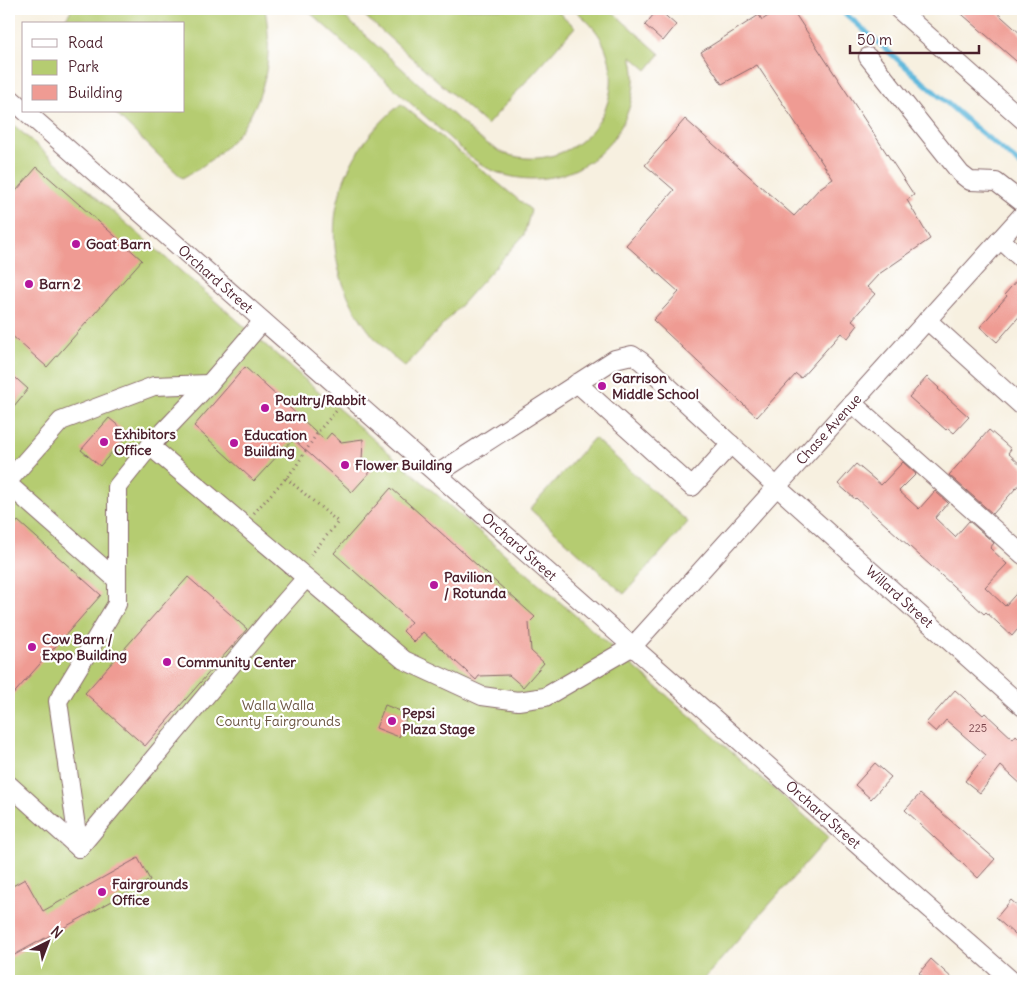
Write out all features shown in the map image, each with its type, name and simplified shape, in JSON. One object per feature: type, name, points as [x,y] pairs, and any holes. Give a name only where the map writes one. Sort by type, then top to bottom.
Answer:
[{"type":"street","points":[[898,9],[1023,120]]},
{"type":"street","points":[[868,57],[961,174],[970,181],[996,182],[1023,203]]},
{"type":"street","name":"Orchard Street","points":[[9,97],[22,109]]},
{"type":"street","name":"Orchard Street","points":[[25,112],[1012,981]]},
{"type":"street","name":"Chase Avenue","points":[[150,446],[404,660],[482,696],[518,701],[546,697],[633,646],[1023,214]]},
{"type":"street","points":[[1000,239],[1023,260]]},
{"type":"street","points":[[927,320],[1023,407]]},
{"type":"street","points":[[80,848],[58,700],[117,604],[117,487],[150,446],[209,384],[263,321]]},
{"type":"street","name":"Willard Street","points":[[577,383],[614,358],[632,355],[641,361],[776,487],[1023,707]]},
{"type":"street","points":[[437,474],[577,383],[692,487],[730,444]]},
{"type":"street","points":[[9,480],[61,421],[154,386],[209,384]]},
{"type":"street","points":[[852,403],[1023,555]]},
{"type":"street","points":[[9,485],[117,580]]},
{"type":"street","points":[[80,848],[263,628],[302,574]]},
{"type":"street","points":[[9,786],[80,848]]},
{"type":"path","points":[[243,524],[294,469],[320,429],[349,397]]},
{"type":"path","points":[[286,478],[338,522],[302,574]]},
{"type":"green space","points":[[72,9],[265,9],[268,36],[267,62],[263,86],[254,108],[241,129],[225,148],[205,164],[182,178],[114,112],[185,112],[185,22],[63,22]]},
{"type":"green space","points":[[306,9],[336,9],[479,138],[506,154],[531,158],[554,155],[574,146],[591,131],[604,112],[610,91],[610,67],[600,38],[586,20],[574,9],[609,9],[660,54],[647,70],[631,56],[634,86],[631,102],[617,134],[604,149],[573,171],[554,177],[535,179],[516,177],[496,172],[467,154]]},
{"type":"green space","points":[[357,9],[555,9],[575,27],[487,125]]},
{"type":"green space","points":[[401,104],[531,210],[524,235],[405,367],[375,338],[353,306],[339,271],[334,236],[338,200],[350,166],[371,133]]},
{"type":"green space","name":"Walla Walla County Fairgrounds","points":[[9,121],[829,837],[702,981],[9,981]]},
{"type":"green space","points":[[594,438],[688,522],[624,594],[530,509]]},
{"type":"building","points":[[658,9],[676,25],[663,41],[645,25]]},
{"type":"building","points":[[779,9],[792,9],[914,195],[907,200],[930,239],[879,274],[867,287],[875,294],[852,320],[858,325],[848,338],[841,333],[801,378],[796,374],[757,417],[653,320],[679,292],[626,245],[674,190],[645,165],[685,119],[794,216],[820,188],[833,179],[757,65],[722,84],[701,52],[759,15],[762,20]]},
{"type":"building","points":[[956,9],[993,9],[1023,36],[1023,67]]},
{"type":"building","points":[[37,167],[142,260],[47,367],[9,333],[9,199]]},
{"type":"building","points":[[1023,273],[1023,312],[997,342],[980,327],[1007,296],[1005,294]]},
{"type":"building","points":[[245,367],[325,440],[331,433],[341,442],[363,439],[362,461],[372,470],[352,492],[293,439],[254,481],[194,426]]},
{"type":"building","points":[[9,372],[28,389],[9,412]]},
{"type":"building","points":[[927,377],[969,417],[954,433],[948,428],[946,430],[909,397]]},
{"type":"building","name":"Exhibitors Office","points":[[109,418],[128,434],[100,466],[81,450]]},
{"type":"building","points":[[989,430],[1011,449],[1008,453],[1023,467],[1023,480],[993,514],[949,475]]},
{"type":"building","points":[[903,462],[916,474],[899,491],[919,509],[935,491],[948,503],[935,518],[955,537],[969,521],[994,543],[990,548],[1007,564],[985,587],[1005,606],[1023,586],[1023,623],[1012,636],[986,612],[984,614],[856,498],[838,484],[856,464],[881,485]]},
{"type":"building","name":"Pavilion / Rotunda","points":[[391,488],[535,617],[529,623],[531,651],[544,663],[523,687],[509,675],[479,676],[476,680],[423,632],[414,642],[403,631],[411,622],[334,553]]},
{"type":"building","name":"Cow Barn / Expo Building","points":[[18,521],[101,595],[9,699],[9,532]]},
{"type":"building","name":"Community Center","points":[[188,577],[247,629],[145,746],[85,693]]},
{"type":"building","points":[[955,690],[983,715],[985,713],[1013,739],[1016,735],[1023,742],[1023,786],[1001,766],[980,793],[965,781],[986,755],[946,720],[936,732],[926,723]]},
{"type":"building","name":"Pepsi Plaza Stage","points":[[385,705],[408,714],[399,737],[376,728]]},
{"type":"building","points":[[875,763],[891,777],[871,799],[855,785]]},
{"type":"building","points":[[920,794],[995,859],[978,878],[905,810]]},
{"type":"building","points":[[138,858],[150,880],[9,958],[9,888],[25,879],[43,911]]},
{"type":"building","points":[[1011,900],[1023,911],[1023,942],[996,918]]},
{"type":"building","points":[[931,959],[955,981],[928,981],[919,973]]},
{"type":"waterway","points":[[840,9],[971,124],[1021,165]]},
{"type":"place","name":"Goat Barn","points":[[76,244]]},
{"type":"place","name":"Barn 2","points":[[29,284]]},
{"type":"place","name":"Garrison Middle School","points":[[602,386]]},
{"type":"place","name":"Poultry/Rabbit Barn","points":[[265,408]]},
{"type":"place","name":"Exhibitors Office","points":[[104,442]]},
{"type":"place","name":"Education Building","points":[[234,443]]},
{"type":"place","name":"Flower Building","points":[[345,465]]},
{"type":"place","name":"Pavilion / Rotunda","points":[[434,585]]},
{"type":"place","name":"Cow Barn / Expo Building","points":[[32,647]]},
{"type":"place","name":"Community Center","points":[[167,662]]},
{"type":"place","name":"Pepsi Plaza Stage","points":[[392,721]]},
{"type":"place","name":"Fairgrounds Office","points":[[102,892]]}]
